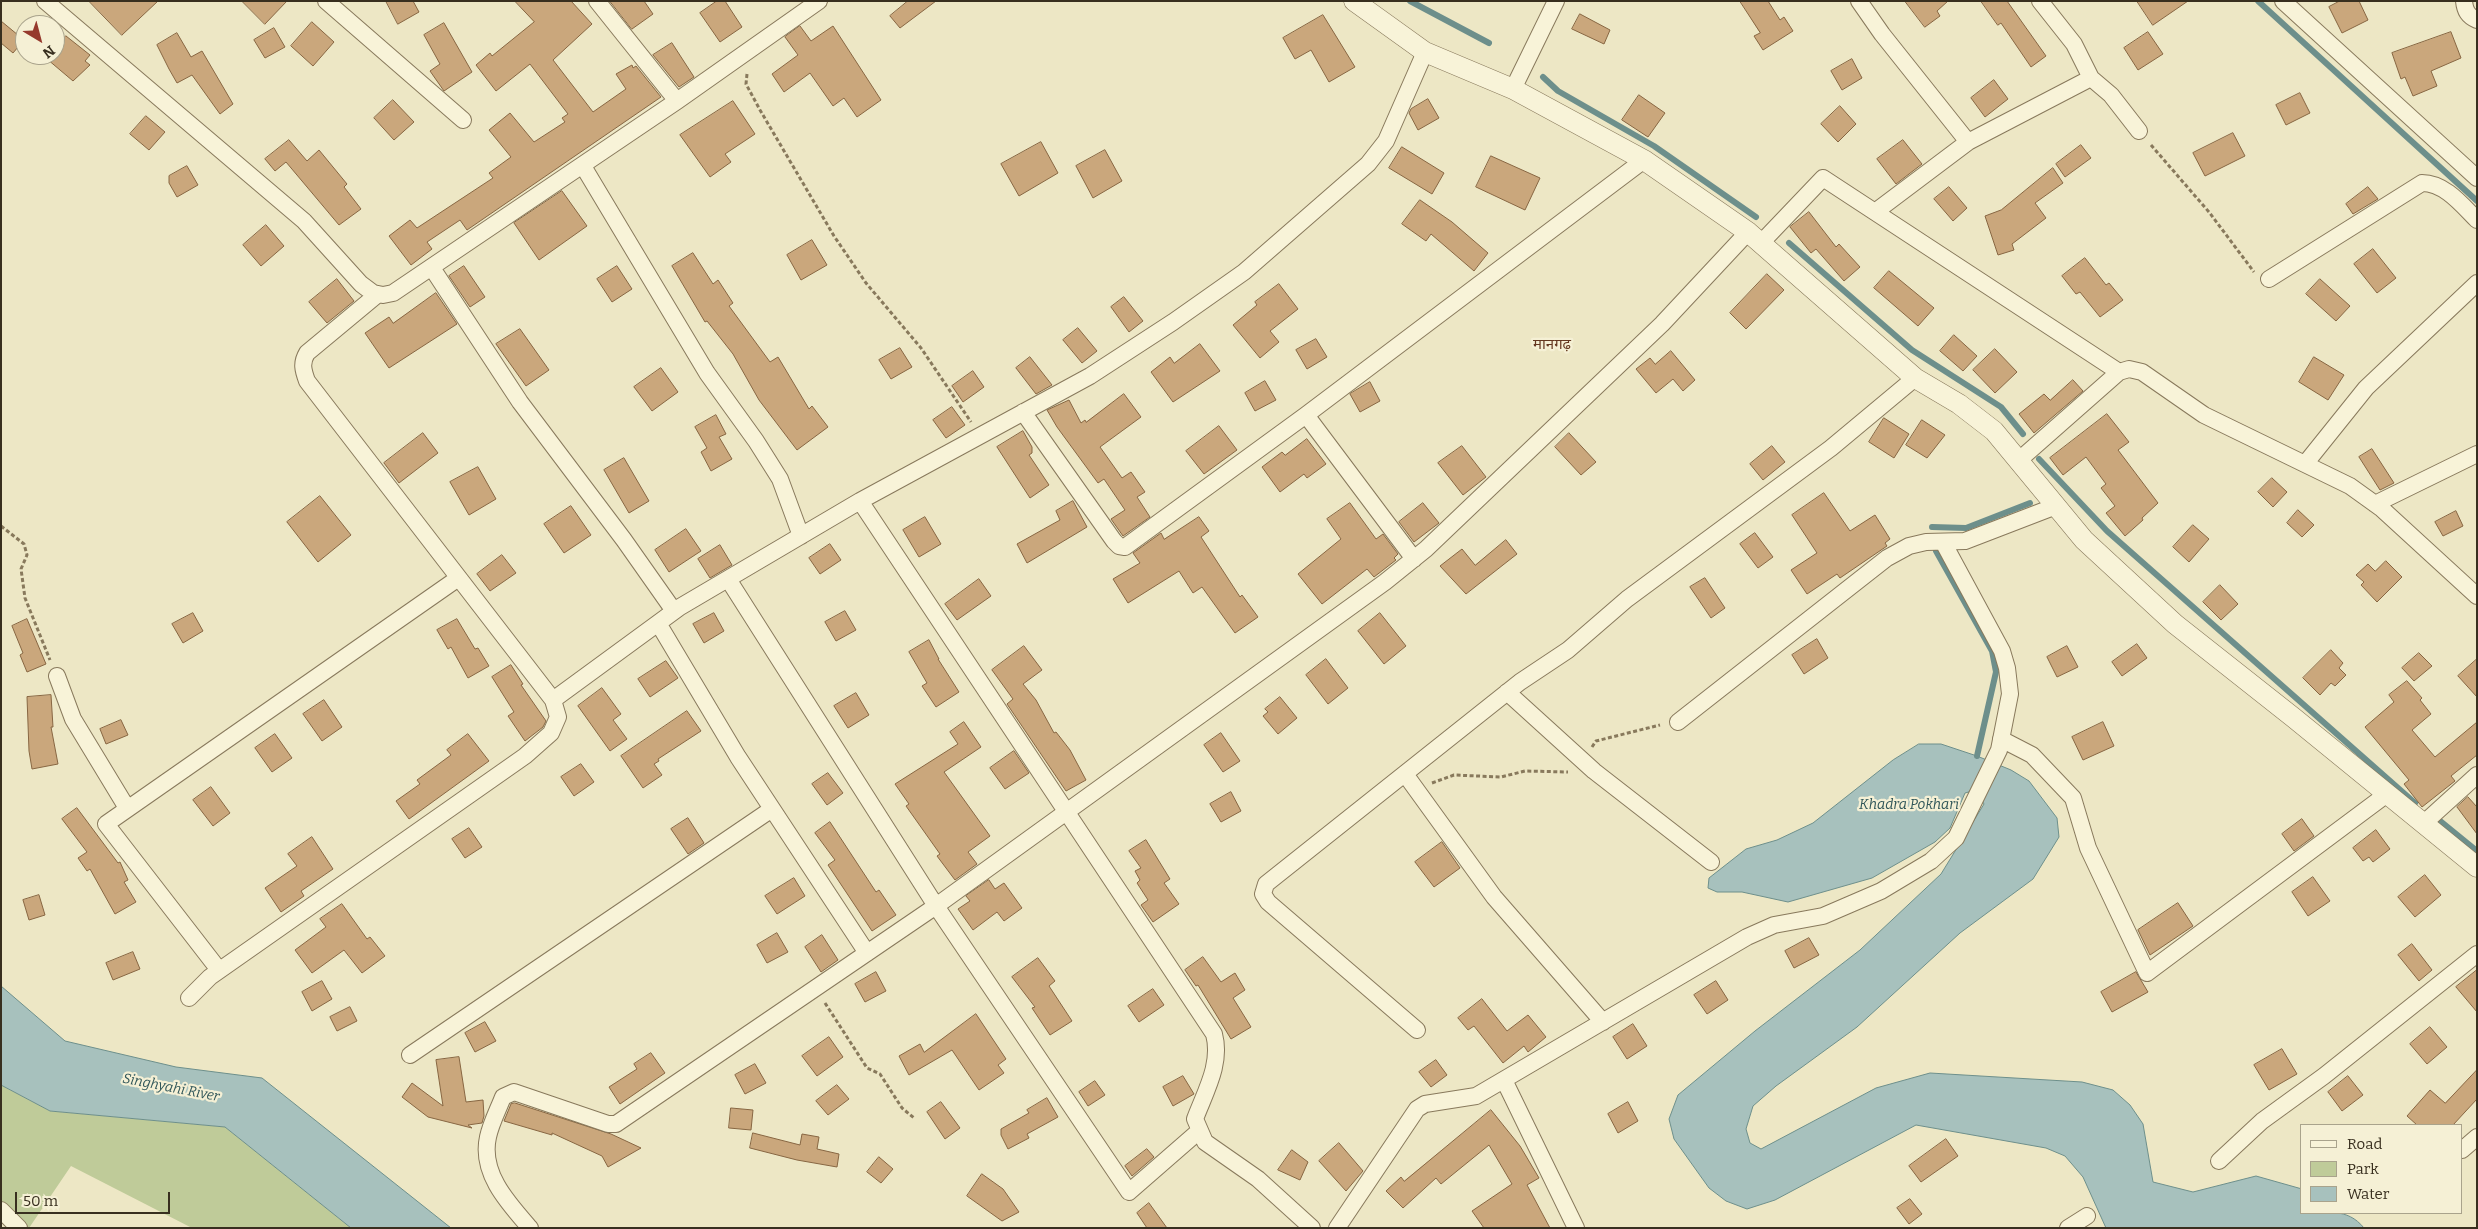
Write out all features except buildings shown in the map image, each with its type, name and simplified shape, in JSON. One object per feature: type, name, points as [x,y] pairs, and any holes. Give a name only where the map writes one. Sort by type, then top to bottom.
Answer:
[{"type":"street","points":[[45,1],[304,221],[361,284],[378,294],[393,293],[432,268],[583,166],[820,1]]},
{"type":"street","points":[[326,1],[463,120]]},
{"type":"street","points":[[597,1],[677,101]]},
{"type":"street","points":[[1354,1],[1425,52],[1513,90],[1644,160],[1755,237],[1914,378],[1959,404],[1994,431],[2084,540],[2175,624],[2477,867]]},
{"type":"street","points":[[1513,90],[1556,1]]},
{"type":"street","points":[[1859,1],[1882,34],[1968,142]]},
{"type":"street","points":[[2040,1],[2074,44],[2091,78],[2111,95],[2139,132]]},
{"type":"street","points":[[2283,1],[2477,178]]},
{"type":"street","points":[[2464,1],[2465,8],[2470,17],[2477,20]]},
{"type":"street","points":[[553,700],[674,611],[860,501],[1090,376],[1173,322],[1244,272],[1368,164],[1386,141],[1425,52]]},
{"type":"street","points":[[1875,212],[1968,142],[2091,78]]},
{"type":"street","points":[[1023,412],[1114,541],[1122,547],[1306,415],[1644,160]]},
{"type":"street","points":[[583,166],[707,373],[756,441],[780,479],[801,536]]},
{"type":"street","points":[[530,1228],[508,1203],[488,1168],[488,1138],[506,1094],[514,1092],[608,1124],[616,1124],[936,906],[1385,582],[1414,559],[1755,237],[1823,178],[2119,372]]},
{"type":"street","points":[[2269,279],[2422,183],[2433,183],[2453,197],[2477,220]]},
{"type":"street","points":[[432,268],[520,402],[624,540],[674,611]]},
{"type":"street","points":[[2305,464],[2366,388],[2477,283]]},
{"type":"street","points":[[189,998],[219,970],[525,756],[551,733],[558,717],[553,700],[457,579],[306,381],[303,358],[307,353],[378,294]]},
{"type":"street","points":[[2018,460],[2119,372],[2129,370],[2142,372],[2204,415],[2350,486],[2375,504],[2477,596]]},
{"type":"street","points":[[1417,1030],[1268,902],[1264,894],[1266,884],[1508,692],[1568,650],[1627,599],[1831,448],[1914,378]]},
{"type":"street","points":[[1306,415],[1414,559]]},
{"type":"street","points":[[2375,504],[2477,454]]},
{"type":"street","points":[[860,501],[1065,813],[1214,1034],[1218,1048],[1216,1063],[1195,1119],[1205,1142],[1258,1179],[1312,1228]]},
{"type":"street","points":[[1678,722],[1887,558],[1909,546],[1926,542],[1965,541],[2056,506]]},
{"type":"street","points":[[1337,1228],[1417,1109],[1425,1104],[1476,1096],[1747,937],[1774,926],[1823,916],[1881,891],[1931,861],[1956,838],[2000,745],[2010,694],[2007,668],[2002,651],[1943,542]]},
{"type":"street","points":[[219,970],[106,824],[457,579]]},
{"type":"street","points":[[728,579],[936,906],[1129,1192],[1199,1131]]},
{"type":"street","points":[[658,623],[738,757],[867,953]]},
{"type":"street","points":[[57,676],[73,719],[128,808]]},
{"type":"street","points":[[1508,692],[1583,761],[1711,862]]},
{"type":"street","points":[[2000,745],[2032,754],[2073,798],[2088,848],[2146,973],[2387,794]]},
{"type":"street","points":[[1405,774],[1494,897],[1603,1022]]},
{"type":"street","points":[[2423,824],[2477,775]]},
{"type":"street","points":[[410,1055],[772,809]]},
{"type":"street","points":[[2219,1161],[2262,1121],[2324,1076],[2477,954]]},
{"type":"street","points":[[1504,1080],[1576,1228]]},
{"type":"street","points":[[2463,1149],[2477,1137]]},
{"type":"street","points":[[1,1210],[19,1228]]},
{"type":"street","points":[[2068,1228],[2086,1216]]},
{"type":"path","points":[[744,54],[748,70],[746,84],[834,236],[866,283],[921,348],[980,435]]},
{"type":"path","points":[[2139,132],[2209,212],[2259,280],[2269,279]]},
{"type":"path","points":[[1,526],[24,544],[27,555],[21,569],[25,598],[57,676]]},
{"type":"path","points":[[1417,791],[1454,775],[1501,776],[1525,771],[1540,770],[1565,773],[1577,770],[1596,741],[1645,728],[1678,722]]},
{"type":"path","points":[[815,988],[867,1068],[880,1074],[902,1108],[914,1118]]},
{"type":"green space","points":[[1,1085],[50,1111],[225,1127],[351,1228],[192,1228],[71,1166],[29,1228],[19,1228],[1,1210]]},
{"type":"water","name":"Khadra Pokhari","points":[[1919,744],[1941,744],[2011,770],[2029,781],[2057,818],[2059,837],[2033,879],[1960,933],[1857,1027],[1776,1086],[1753,1106],[1746,1129],[1750,1143],[1761,1149],[1876,1088],[1930,1073],[2082,1082],[2113,1090],[2130,1105],[2143,1124],[2153,1182],[2193,1192],[2256,1176],[2300,1188],[2300,1214],[2343,1214],[2357,1221],[2364,1228],[2106,1228],[2083,1177],[2065,1156],[2046,1148],[1916,1125],[1775,1200],[1747,1209],[1726,1201],[1709,1188],[1674,1139],[1669,1119],[1678,1095],[1755,1031],[1860,950],[1941,874],[1984,804],[1976,790],[1965,793],[1950,828],[1935,842],[1872,878],[1788,902],[1742,892],[1717,892],[1708,888],[1709,878],[1746,849],[1777,840],[1813,823],[1893,760]]},
{"type":"water","name":"Singhyahi River","points":[[1,986],[65,1041],[176,1067],[262,1078],[451,1228],[351,1228],[225,1127],[50,1111],[1,1085]]},
{"type":"waterway","points":[[1410,1],[1489,43]]},
{"type":"waterway","points":[[2258,1],[2477,201]]},
{"type":"waterway","points":[[1543,77],[1558,91],[1654,146],[1756,217]]},
{"type":"waterway","points":[[1789,243],[1912,350],[2001,407],[2023,434]]},
{"type":"waterway","points":[[2039,459],[2107,531],[2415,803]]},
{"type":"waterway","points":[[1932,527],[1966,528],[2030,503]]},
{"type":"waterway","points":[[1936,551],[1992,651],[1996,672],[1977,756]]},
{"type":"waterway","points":[[2439,820],[2477,851]]},
{"type":"district","name":"मानगढ़","points":[[1552,345]]}]
